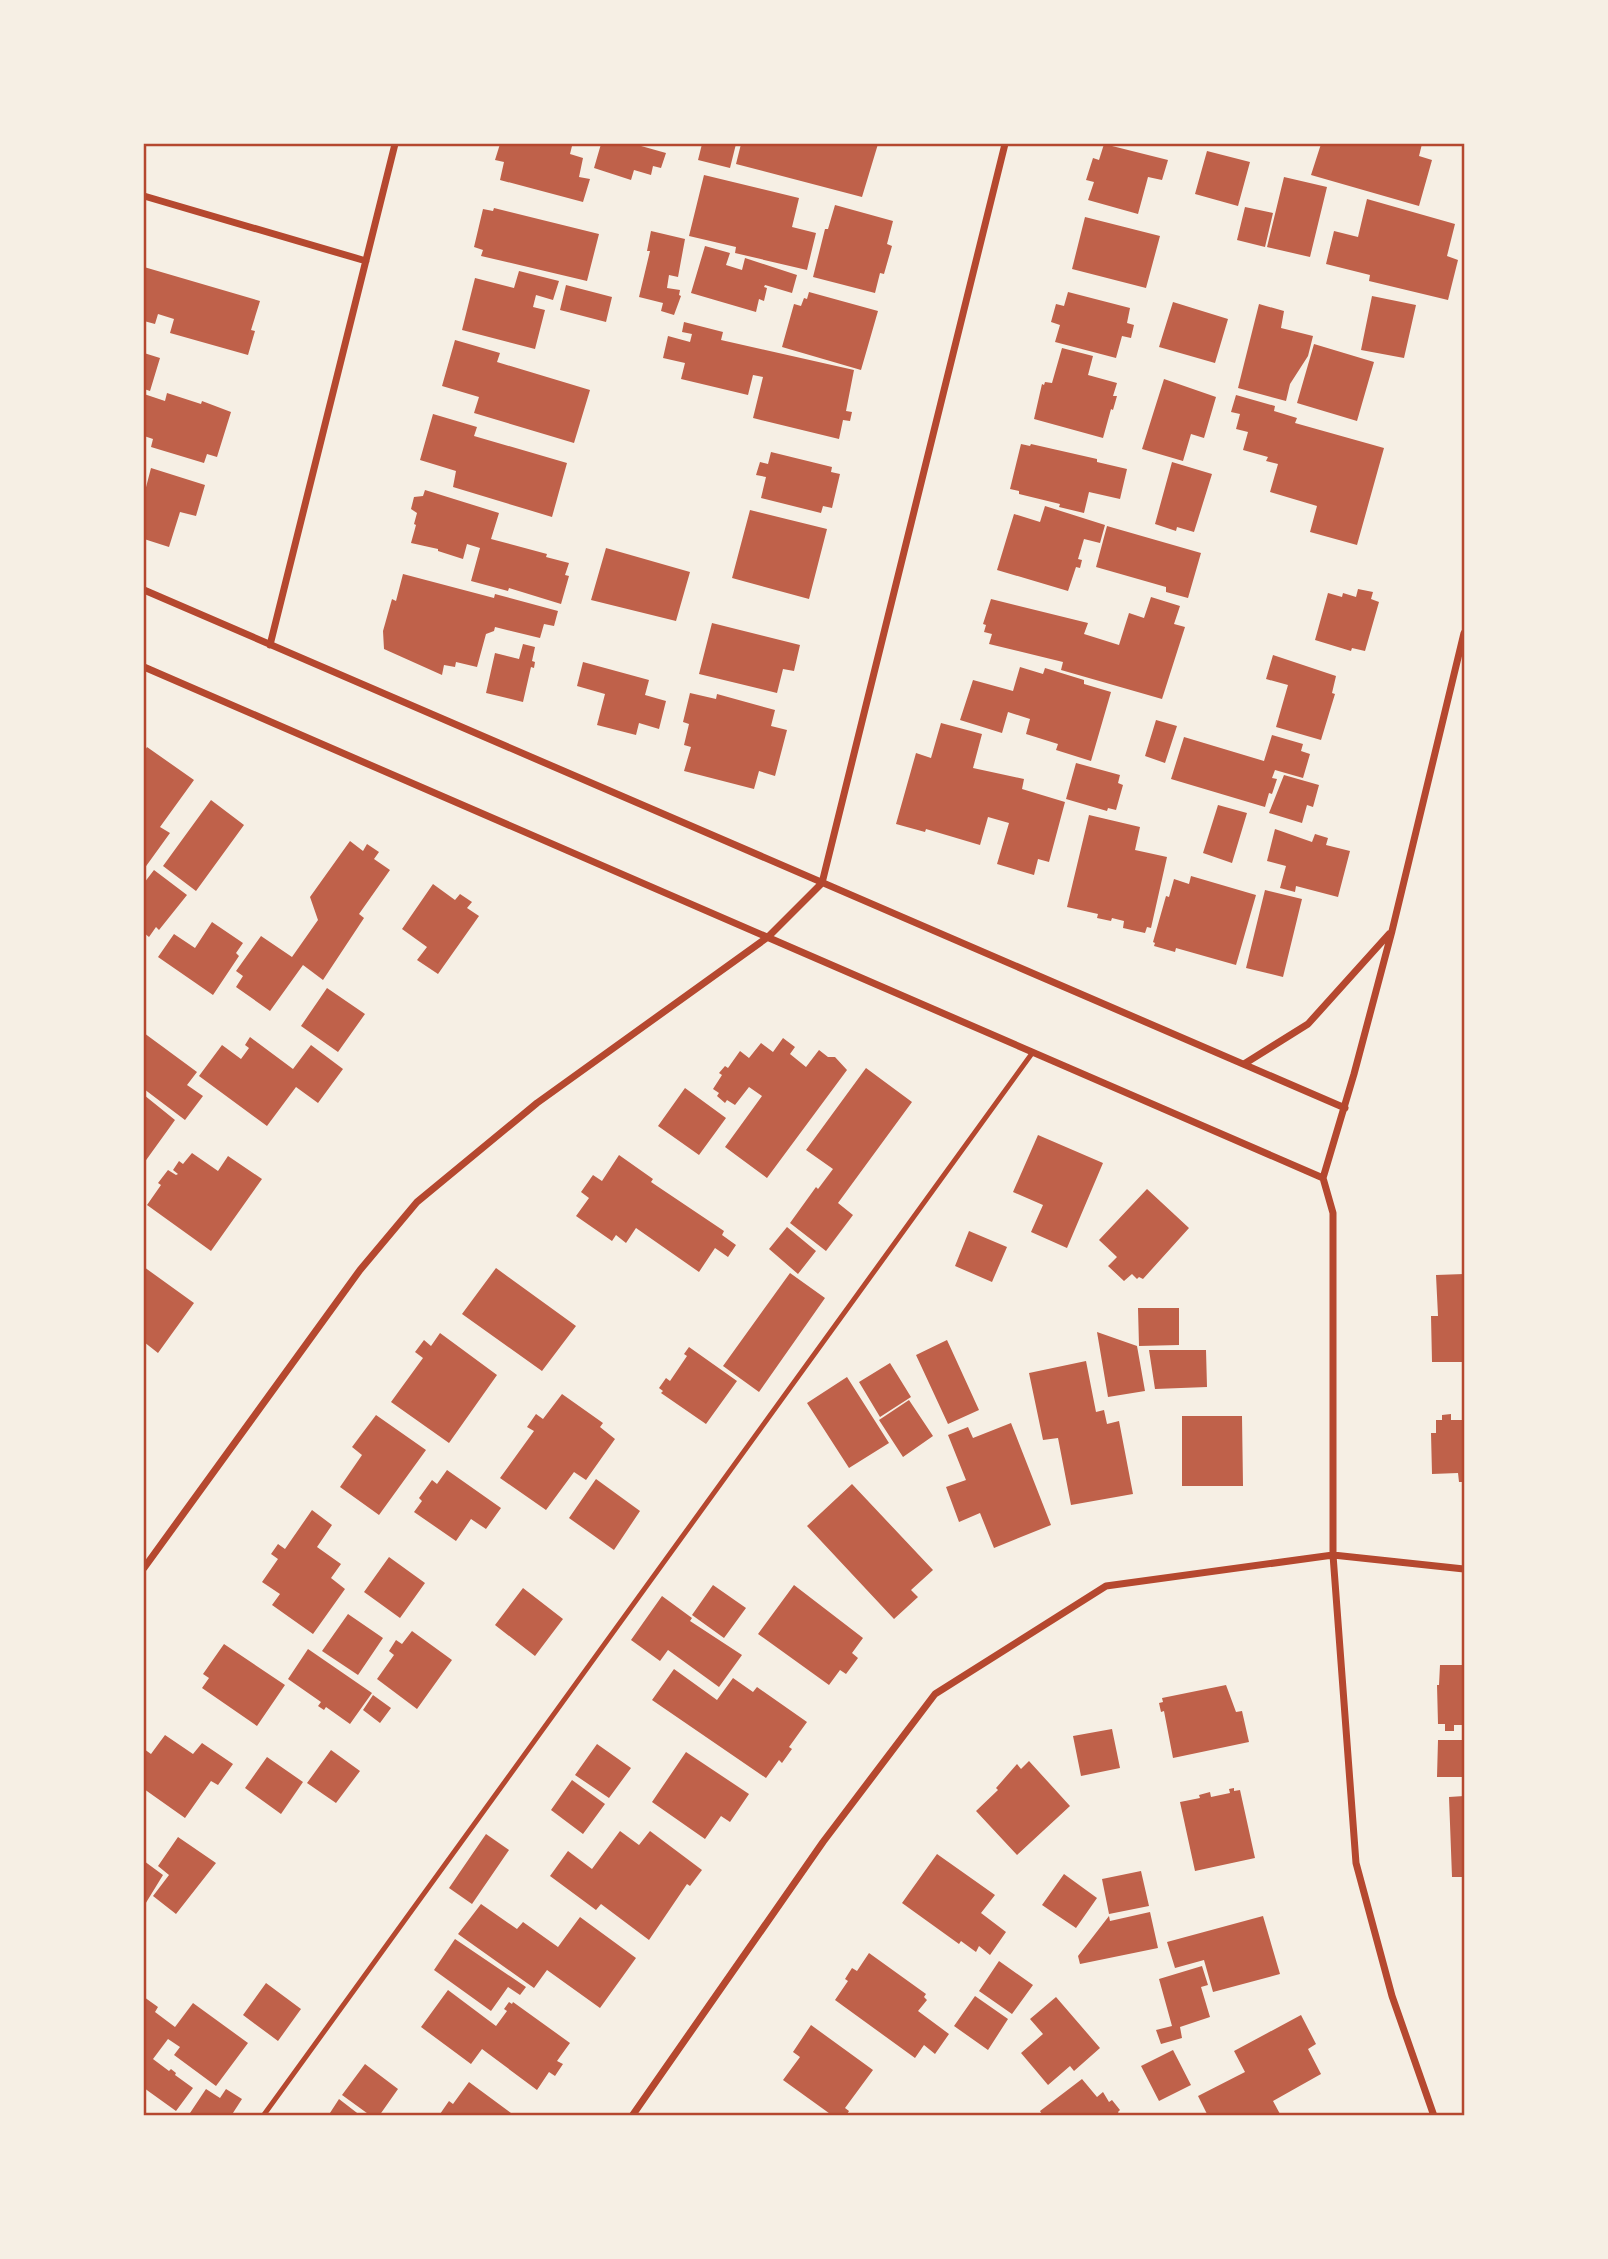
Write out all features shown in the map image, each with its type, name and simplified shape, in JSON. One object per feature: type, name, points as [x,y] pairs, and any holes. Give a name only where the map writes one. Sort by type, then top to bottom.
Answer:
[{"type":"street","points":[[270,645],[395,144]]},
{"type":"street","points":[[144,1568],[360,1270],[417,1202],[537,1103],[768,937],[822,883],[1005,144]]},
{"type":"street","points":[[144,196],[366,261]]},
{"type":"street","points":[[144,590],[1345,1108]]},
{"type":"street","points":[[1434,2116],[1392,1996],[1356,1863],[1333,1556],[1333,1213],[1323,1178],[1345,1108],[1392,931],[1465,633]]},
{"type":"street","points":[[144,667],[1323,1178]]},
{"type":"street","points":[[1244,1064],[1308,1024],[1392,931]]},
{"type":"street","points":[[632,2116],[823,1842],[935,1694],[1106,1586],[1333,1556],[1465,1569]]},
{"type":"lane","points":[[263,2116],[1033,1052]]},
{"type":"building","points":[[500,144],[572,146],[570,154],[583,158],[579,177],[590,179],[583,202],[500,180],[504,162],[495,160]]},
{"type":"building","points":[[601,144],[634,144],[666,153],[661,168],[653,166],[651,175],[634,170],[631,180],[594,168]]},
{"type":"building","points":[[702,144],[736,144],[730,168],[698,160]]},
{"type":"building","points":[[741,144],[878,144],[862,197],[736,164]]},
{"type":"building","points":[[1104,144],[1168,160],[1162,180],[1148,177],[1138,214],[1088,200],[1094,182],[1086,180],[1093,158],[1099,160]]},
{"type":"building","points":[[1321,144],[1422,144],[1419,156],[1432,160],[1419,206],[1311,175]]},
{"type":"building","points":[[1207,151],[1250,162],[1238,206],[1195,194]]},
{"type":"building","points":[[704,175],[799,198],[792,227],[816,233],[807,270],[735,253],[736,247],[689,236]]},
{"type":"building","points":[[1284,177],[1327,187],[1310,257],[1267,247]]},
{"type":"building","points":[[1367,199],[1455,224],[1447,256],[1458,260],[1448,300],[1369,281],[1370,275],[1326,264],[1334,231],[1358,237]]},
{"type":"building","points":[[835,205],[893,221],[887,244],[892,246],[884,274],[880,273],[875,293],[813,277],[825,229],[828,229]]},
{"type":"building","points":[[1245,207],[1273,213],[1265,247],[1237,240]]},
{"type":"building","points":[[494,208],[599,234],[587,281],[481,256],[483,250],[474,247],[483,209],[493,211]]},
{"type":"building","points":[[1085,217],[1160,236],[1146,288],[1072,269]]},
{"type":"building","points":[[651,231],[685,239],[678,277],[669,275],[667,288],[680,290],[681,296],[674,315],[661,311],[663,303],[639,297],[650,251],[647,251]]},
{"type":"building","points":[[705,246],[730,253],[726,265],[742,270],[745,258],[797,275],[792,293],[765,285],[767,288],[764,301],[759,299],[756,312],[691,293]]},
{"type":"building","points":[[144,267],[260,301],[251,330],[255,331],[248,355],[170,333],[174,319],[158,314],[155,324],[144,321]]},
{"type":"building","points":[[519,271],[559,281],[553,300],[536,295],[533,307],[545,310],[535,349],[462,330],[475,278],[514,288]]},
{"type":"building","points":[[566,285],[612,297],[606,322],[560,310]]},
{"type":"building","points":[[809,292],[878,311],[861,370],[782,347],[794,304],[801,306]]},
{"type":"building","points":[[1068,292],[1130,308],[1127,323],[1134,325],[1131,338],[1122,336],[1116,358],[1055,342],[1060,325],[1051,322],[1056,304],[1064,306]]},
{"type":"building","points":[[1372,296],[1416,305],[1404,358],[1361,350]]},
{"type":"building","points":[[1173,302],[1228,319],[1215,363],[1159,347]]},
{"type":"building","points":[[1259,304],[1284,311],[1281,328],[1313,336],[1308,356],[1290,384],[1286,401],[1238,388]]},
{"type":"building","points":[[684,322],[723,332],[721,340],[854,370],[846,411],[852,412],[850,421],[843,420],[839,439],[753,418],[763,377],[753,375],[748,395],[681,379],[685,363],[663,358],[668,336],[690,342],[692,334],[682,332]]},
{"type":"building","points":[[455,340],[500,353],[497,362],[590,390],[574,443],[474,413],[479,397],[442,386]]},
{"type":"building","points":[[1314,344],[1374,362],[1357,421],[1297,403]]},
{"type":"building","points":[[1062,348],[1093,356],[1088,375],[1117,383],[1113,396],[1117,396],[1103,438],[1034,419],[1042,384],[1052,383]]},
{"type":"building","points":[[144,353],[160,358],[150,391],[144,389]]},
{"type":"building","points":[[1164,379],[1216,397],[1204,438],[1191,434],[1183,461],[1142,449]]},
{"type":"building","points":[[167,393],[201,404],[202,401],[231,412],[217,457],[207,454],[204,463],[151,447],[153,439],[144,436],[144,394],[165,401]]},
{"type":"building","points":[[1236,395],[1275,406],[1274,411],[1297,418],[1295,423],[1384,448],[1357,545],[1310,532],[1317,506],[1270,492],[1278,464],[1266,461],[1268,457],[1243,450],[1248,432],[1236,429],[1240,414],[1231,412]]},
{"type":"building","points":[[433,414],[477,427],[474,436],[567,463],[552,517],[453,487],[456,471],[420,460]]},
{"type":"building","points":[[1021,444],[1097,459],[1097,462],[1127,469],[1120,499],[1089,492],[1084,513],[1010,489]]},
{"type":"building","points":[[771,452],[832,467],[831,472],[840,474],[832,508],[823,506],[821,513],[761,498],[766,477],[756,475],[760,462],[768,464]]},
{"type":"building","points":[[1172,462],[1212,474],[1194,532],[1177,527],[1176,531],[1155,524]]},
{"type":"building","points":[[151,468],[205,485],[196,516],[180,512],[169,547],[144,539],[144,495]]},
{"type":"building","points":[[425,490],[499,513],[491,539],[547,554],[546,557],[569,563],[565,575],[569,576],[561,604],[509,588],[508,591],[471,581],[480,548],[467,544],[463,559],[438,549],[411,543],[417,513],[411,509],[414,497],[423,496]]},
{"type":"building","points":[[1045,506],[1105,525],[1100,543],[1084,539],[1078,559],[1082,560],[1080,568],[1076,567],[1068,591],[997,570],[1014,514],[1040,522]]},
{"type":"building","points":[[750,510],[827,529],[809,599],[732,578]]},
{"type":"building","points":[[1107,526],[1201,553],[1188,598],[1166,592],[1166,587],[1096,567]]},
{"type":"building","points":[[606,548],[690,572],[676,621],[591,600]]},
{"type":"building","points":[[403,574],[494,598],[495,594],[558,611],[554,626],[544,624],[540,638],[495,627],[494,631],[486,634],[477,667],[456,662],[455,667],[444,665],[442,675],[384,649],[383,631],[392,599],[396,601]]},
{"type":"building","points":[[1358,589],[1373,592],[1371,599],[1379,602],[1365,651],[1352,648],[1351,651],[1315,640],[1328,593],[1342,597],[1343,593],[1356,597]]},
{"type":"building","points":[[1151,597],[1180,606],[1174,624],[1185,627],[1162,699],[1061,670],[1063,662],[989,644],[992,634],[984,632],[986,625],[983,624],[991,599],[1088,623],[1084,634],[1119,645],[1129,613],[1144,618]]},
{"type":"building","points":[[712,623],[800,645],[794,671],[783,669],[777,693],[699,674]]},
{"type":"building","points":[[523,644],[535,647],[532,661],[535,662],[534,668],[531,667],[523,702],[486,693],[495,653],[519,659]]},
{"type":"building","points":[[1273,655],[1336,676],[1332,693],[1335,694],[1321,740],[1276,727],[1288,685],[1266,679]]},
{"type":"building","points":[[583,662],[649,680],[645,695],[666,701],[659,729],[639,723],[636,735],[597,725],[605,694],[577,686]]},
{"type":"building","points":[[1020,667],[1043,674],[1045,668],[1111,692],[1091,761],[1056,750],[1058,744],[1026,734],[1030,719],[1008,712],[1002,733],[960,720],[973,680],[1013,691]]},
{"type":"building","points":[[690,693],[716,699],[717,694],[775,710],[771,726],[787,730],[775,776],[759,771],[754,789],[684,771],[691,747],[684,745],[689,724],[683,722]]},
{"type":"building","points":[[1156,720],[1177,726],[1165,763],[1145,756]]},
{"type":"building","points":[[941,723],[982,734],[973,768],[1024,779],[1022,789],[1065,802],[1049,862],[1038,859],[1034,875],[997,864],[1009,823],[988,817],[980,845],[926,829],[925,832],[896,824],[916,753],[931,758]]},
{"type":"building","points":[[1272,735],[1303,744],[1301,751],[1310,754],[1303,778],[1275,770],[1272,778],[1277,779],[1265,807],[1171,779],[1184,737],[1264,761]]},
{"type":"building","points":[[147,747],[194,780],[160,827],[170,833],[144,869],[144,752]]},
{"type":"building","points":[[1076,763],[1120,775],[1118,783],[1123,785],[1116,810],[1108,808],[1107,811],[1066,799]]},
{"type":"building","points":[[1284,775],[1319,785],[1313,807],[1307,805],[1302,823],[1269,813]]},
{"type":"building","points":[[211,800],[244,825],[196,891],[163,866]]},
{"type":"building","points":[[1218,805],[1247,813],[1232,863],[1203,853]]},
{"type":"building","points":[[1089,815],[1140,827],[1135,850],[1167,857],[1151,928],[1147,927],[1145,933],[1123,928],[1124,921],[1097,918],[1098,914],[1067,907]]},
{"type":"building","points":[[1275,829],[1312,842],[1315,834],[1328,838],[1326,845],[1350,851],[1338,897],[1296,886],[1295,892],[1280,888],[1286,866],[1267,861]]},
{"type":"building","points":[[350,841],[363,851],[367,844],[379,852],[374,859],[390,870],[359,914],[364,918],[323,980],[303,965],[270,1011],[236,987],[243,976],[236,971],[261,936],[292,957],[318,920],[310,897]]},
{"type":"building","points":[[154,870],[187,895],[159,930],[156,927],[149,937],[144,933],[144,883]]},
{"type":"building","points":[[1191,876],[1256,895],[1236,965],[1176,948],[1175,952],[1154,946],[1166,896],[1169,897],[1174,879],[1189,884]]},
{"type":"building","points":[[433,884],[455,900],[460,894],[472,902],[467,908],[479,916],[438,974],[417,960],[427,947],[402,929]]},
{"type":"building","points":[[1265,890],[1302,899],[1283,977],[1246,968]]},
{"type":"building","points":[[212,922],[243,943],[236,953],[239,956],[213,995],[158,957],[174,934],[195,948]]},
{"type":"building","points":[[327,988],[365,1014],[338,1052],[301,1026]]},
{"type":"building","points":[[144,1033],[197,1072],[187,1085],[203,1096],[185,1120],[144,1089]]},
{"type":"building","points":[[250,1037],[293,1069],[311,1045],[343,1069],[318,1103],[296,1087],[267,1126],[199,1076],[222,1045],[241,1059],[249,1048],[245,1045]]},
{"type":"building","points":[[783,1038],[795,1047],[790,1054],[806,1067],[819,1050],[828,1057],[835,1057],[847,1070],[767,1178],[725,1147],[762,1096],[749,1087],[735,1105],[727,1100],[725,1103],[713,1089],[722,1075],[719,1073],[725,1066],[728,1068],[740,1051],[749,1058],[761,1043],[773,1052]]},
{"type":"building","points":[[866,1068],[912,1102],[838,1203],[853,1215],[826,1251],[790,1223],[833,1169],[806,1150]]},
{"type":"building","points":[[685,1088],[726,1118],[699,1155],[658,1126]]},
{"type":"building","points":[[144,1095],[175,1120],[144,1163]]},
{"type":"building","points":[[1038,1135],[1103,1163],[1067,1248],[1031,1232],[1043,1205],[1013,1192]]},
{"type":"building","points":[[192,1153],[218,1171],[228,1156],[262,1179],[211,1251],[147,1205],[168,1170],[178,1174],[173,1170],[179,1161],[183,1164]]},
{"type":"building","points":[[619,1155],[653,1179],[651,1182],[724,1231],[722,1235],[736,1245],[728,1257],[715,1248],[699,1272],[636,1228],[626,1243],[616,1235],[612,1241],[576,1216],[589,1198],[581,1192],[593,1175],[602,1181]]},
{"type":"building","points":[[1147,1189],[1189,1228],[1143,1279],[1137,1279],[1132,1274],[1124,1281],[1108,1266],[1117,1257],[1099,1240]]},
{"type":"building","points":[[787,1227],[816,1251],[798,1274],[769,1249]]},
{"type":"building","points":[[969,1231],[1007,1247],[992,1282],[955,1266]]},
{"type":"building","points":[[144,1267],[194,1303],[158,1353],[144,1342]]},
{"type":"building","points":[[496,1268],[576,1326],[542,1371],[462,1314]]},
{"type":"building","points":[[790,1273],[825,1298],[759,1392],[723,1366]]},
{"type":"building","points":[[1464,1274],[1464,1362],[1432,1362],[1431,1316],[1438,1316],[1436,1275]]},
{"type":"building","points":[[1138,1308],[1179,1308],[1179,1345],[1139,1346]]},
{"type":"building","points":[[1097,1332],[1137,1346],[1145,1391],[1108,1397]]},
{"type":"building","points":[[440,1333],[497,1375],[449,1443],[391,1402],[423,1358],[415,1352],[424,1340],[431,1346]]},
{"type":"building","points":[[947,1340],[979,1410],[948,1424],[916,1355]]},
{"type":"building","points":[[689,1347],[737,1381],[706,1424],[661,1393],[663,1391],[659,1388],[666,1378],[670,1381],[687,1356],[684,1354]]},
{"type":"building","points":[[1149,1350],[1206,1350],[1207,1387],[1155,1389]]},
{"type":"building","points":[[1086,1361],[1096,1412],[1104,1410],[1107,1424],[1119,1421],[1133,1494],[1071,1505],[1058,1438],[1043,1440],[1029,1373]]},
{"type":"building","points":[[890,1363],[911,1397],[880,1417],[859,1382]]},
{"type":"building","points":[[847,1377],[889,1443],[849,1468],[807,1403]]},
{"type":"building","points":[[562,1394],[603,1423],[600,1427],[615,1439],[586,1480],[574,1472],[546,1510],[500,1478],[534,1431],[527,1427],[536,1414],[543,1419]]},
{"type":"building","points":[[909,1400],[933,1436],[903,1457],[879,1420]]},
{"type":"building","points":[[1451,1414],[1451,1420],[1464,1420],[1464,1482],[1459,1482],[1458,1473],[1432,1474],[1431,1433],[1436,1433],[1436,1420],[1442,1420],[1442,1415]]},
{"type":"building","points":[[376,1415],[426,1450],[379,1515],[340,1487],[362,1455],[352,1447]]},
{"type":"building","points":[[1182,1416],[1242,1416],[1243,1486],[1182,1486]]},
{"type":"building","points":[[1011,1423],[1051,1525],[994,1548],[980,1513],[959,1522],[946,1487],[966,1480],[948,1435],[968,1427],[973,1438]]},
{"type":"building","points":[[447,1470],[501,1508],[486,1529],[471,1519],[456,1541],[414,1512],[422,1501],[419,1498],[432,1480],[437,1484]]},
{"type":"building","points":[[596,1479],[640,1511],[614,1550],[569,1518]]},
{"type":"building","points":[[852,1484],[933,1570],[911,1590],[918,1597],[894,1619],[807,1526]]},
{"type":"building","points":[[312,1510],[332,1525],[317,1547],[341,1564],[331,1578],[345,1589],[313,1634],[272,1605],[280,1594],[262,1582],[278,1559],[271,1554],[278,1544],[285,1549]]},
{"type":"building","points":[[389,1557],[425,1583],[400,1618],[364,1592]]},
{"type":"building","points":[[713,1585],[746,1608],[724,1638],[692,1615]]},
{"type":"building","points":[[794,1585],[863,1638],[852,1653],[858,1658],[846,1674],[840,1670],[829,1685],[758,1634]]},
{"type":"building","points":[[523,1588],[563,1619],[535,1656],[495,1625]]},
{"type":"building","points":[[662,1596],[692,1618],[690,1621],[742,1655],[719,1687],[668,1650],[660,1661],[631,1640]]},
{"type":"building","points":[[348,1614],[383,1638],[358,1675],[322,1651]]},
{"type":"building","points":[[412,1631],[452,1660],[417,1709],[377,1679],[394,1655],[389,1651],[396,1640],[402,1644]]},
{"type":"building","points":[[224,1644],[285,1685],[257,1726],[202,1688],[209,1678],[203,1674]]},
{"type":"building","points":[[308,1649],[372,1693],[350,1724],[326,1707],[324,1710],[318,1706],[321,1702],[288,1679]]},
{"type":"building","points":[[1440,1665],[1464,1665],[1464,1725],[1454,1725],[1454,1731],[1445,1731],[1445,1724],[1438,1724],[1437,1685]]},
{"type":"building","points":[[674,1669],[717,1700],[733,1678],[753,1692],[757,1687],[807,1722],[789,1747],[792,1749],[782,1763],[779,1760],[766,1778],[652,1700]]},
{"type":"building","points":[[1226,1685],[1236,1712],[1242,1711],[1249,1742],[1173,1758],[1164,1711],[1161,1712],[1159,1703],[1163,1702],[1162,1698]]},
{"type":"building","points":[[373,1695],[391,1708],[380,1723],[363,1710]]},
{"type":"building","points":[[1112,1729],[1120,1768],[1081,1776],[1073,1736]]},
{"type":"building","points":[[165,1735],[193,1754],[202,1743],[233,1764],[218,1785],[211,1781],[185,1818],[144,1789],[144,1749],[151,1754]]},
{"type":"building","points":[[1438,1740],[1464,1740],[1464,1777],[1437,1777]]},
{"type":"building","points":[[597,1744],[631,1768],[609,1798],[575,1775]]},
{"type":"building","points":[[331,1750],[360,1771],[336,1803],[307,1783]]},
{"type":"building","points":[[686,1752],[749,1794],[730,1822],[721,1816],[705,1839],[652,1802]]},
{"type":"building","points":[[267,1757],[303,1782],[281,1814],[245,1788]]},
{"type":"building","points":[[1029,1761],[1070,1806],[1017,1855],[976,1811],[998,1790],[996,1788],[1017,1764],[1021,1769]]},
{"type":"building","points":[[572,1780],[605,1804],[583,1834],[551,1810]]},
{"type":"building","points":[[1234,1788],[1234,1791],[1240,1790],[1255,1858],[1195,1871],[1180,1802],[1200,1798],[1199,1795],[1210,1792],[1211,1797],[1230,1793],[1229,1789]]},
{"type":"building","points":[[1464,1796],[1464,1877],[1452,1877],[1449,1797]]},
{"type":"building","points":[[620,1831],[639,1845],[650,1831],[702,1870],[690,1886],[687,1884],[649,1940],[601,1904],[596,1910],[550,1876],[568,1851],[592,1869]]},
{"type":"building","points":[[486,1834],[509,1850],[472,1904],[449,1888]]},
{"type":"building","points":[[178,1837],[216,1863],[176,1914],[153,1896],[169,1875],[158,1866]]},
{"type":"building","points":[[937,1854],[995,1895],[981,1913],[1006,1932],[990,1955],[979,1946],[976,1952],[961,1941],[959,1944],[902,1903]]},
{"type":"building","points":[[144,1861],[163,1875],[144,1906]]},
{"type":"building","points":[[1141,1871],[1149,1906],[1109,1914],[1102,1879]]},
{"type":"building","points":[[1064,1874],[1097,1898],[1076,1928],[1042,1905]]},
{"type":"building","points":[[481,1904],[517,1929],[523,1922],[558,1947],[580,1917],[636,1958],[600,2008],[547,1970],[534,1988],[458,1934]]},
{"type":"building","points":[[1150,1912],[1158,1948],[1080,1964],[1078,1956],[1109,1916],[1110,1921]]},
{"type":"building","points":[[1263,1916],[1280,1974],[1213,1992],[1204,1960],[1175,1968],[1167,1942]]},
{"type":"building","points":[[455,1939],[526,1987],[520,1995],[508,1987],[491,2011],[434,1970]]},
{"type":"building","points":[[869,1953],[926,1994],[924,1997],[927,2000],[918,2011],[949,2034],[935,2054],[924,2045],[915,2058],[835,2000],[848,1981],[845,1979],[852,1968],[857,1971]]},
{"type":"building","points":[[999,1961],[1033,1985],[1012,2014],[979,1991]]},
{"type":"building","points":[[1202,1966],[1208,1985],[1201,1987],[1210,2017],[1180,2027],[1182,2038],[1161,2044],[1156,2030],[1172,2026],[1159,1979]]},
{"type":"building","points":[[266,1983],[301,2009],[278,2041],[243,2015]]},
{"type":"building","points":[[448,1990],[496,2026],[507,2011],[504,2009],[509,2002],[513,2002],[570,2043],[557,2061],[563,2064],[555,2076],[549,2072],[537,2090],[482,2049],[471,2064],[421,2027]]},
{"type":"building","points":[[975,1996],[1008,2019],[988,2050],[954,2026]]},
{"type":"building","points":[[144,1997],[158,2007],[155,2012],[175,2027],[193,2003],[248,2043],[216,2086],[174,2055],[180,2047],[168,2039],[153,2059],[169,2071],[171,2069],[193,2088],[176,2111],[144,2088]]},
{"type":"building","points":[[1056,1997],[1100,2048],[1074,2071],[1070,2066],[1048,2085],[1021,2053],[1043,2034],[1030,2019]]},
{"type":"building","points":[[1301,2015],[1316,2044],[1308,2049],[1321,2074],[1273,2101],[1280,2114],[1278,2116],[1208,2116],[1198,2096],[1245,2072],[1234,2051]]},
{"type":"building","points":[[811,2025],[873,2070],[845,2108],[849,2111],[846,2116],[833,2116],[783,2080],[800,2057],[793,2052]]},
{"type":"building","points":[[1173,2050],[1191,2085],[1159,2101],[1141,2066]]},
{"type":"building","points":[[365,2064],[398,2089],[379,2116],[371,2116],[342,2095]]},
{"type":"building","points":[[1082,2079],[1097,2097],[1103,2092],[1109,2102],[1112,2100],[1120,2110],[1120,2116],[1043,2116],[1040,2111]]},
{"type":"building","points":[[469,2082],[515,2116],[440,2114],[449,2101],[453,2104]]},
{"type":"building","points":[[206,2089],[220,2098],[226,2089],[242,2099],[231,2116],[188,2116]]},
{"type":"building","points":[[339,2099],[361,2116],[328,2116]]}]
